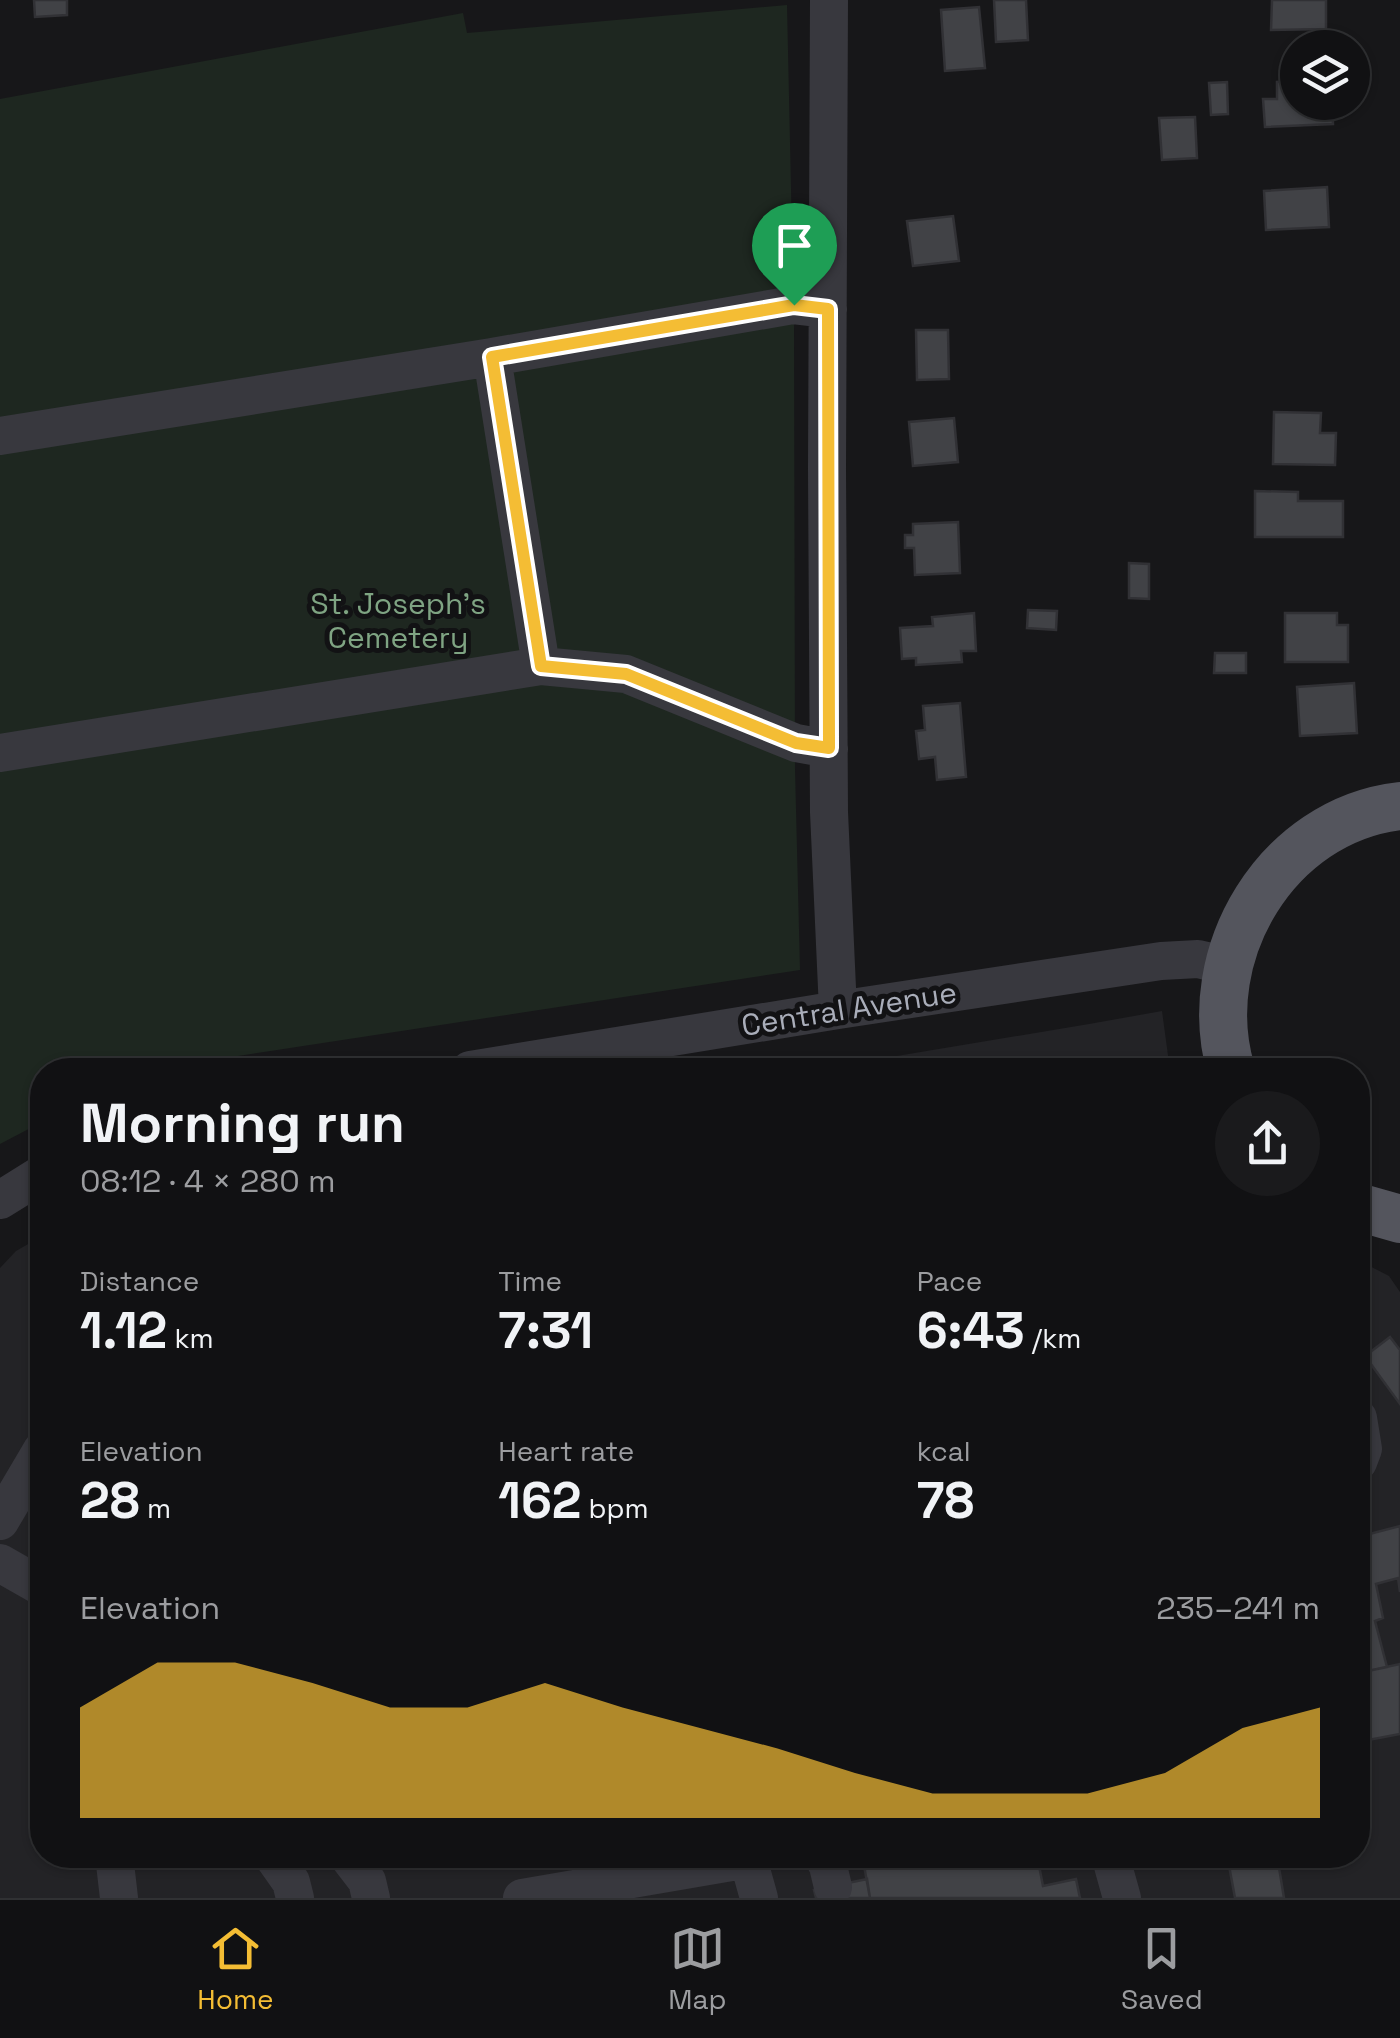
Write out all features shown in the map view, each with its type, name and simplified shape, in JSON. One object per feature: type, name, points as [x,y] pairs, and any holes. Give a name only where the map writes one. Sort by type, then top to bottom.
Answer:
[{"type":"main road","points":[[1229,1058],[1223,1027],[1228,966],[1240,928],[1259,894],[1284,863],[1315,838],[1350,820],[1400,806]]},
{"type":"street","points":[[830,0],[829,812],[838,1010]]},
{"type":"street","points":[[0,436],[794,305],[828,309]]},
{"type":"street","points":[[492,357],[541,666]]},
{"type":"street","points":[[0,753],[541,666],[626,674],[796,743],[829,748]]},
{"type":"street","name":"Central Avenue","points":[[621,1058],[684,1053],[838,1010],[1160,961],[1198,959],[1228,966]]},
{"type":"street","points":[[0,1200],[30,1181]]},
{"type":"street","points":[[14,1505],[30,1474]]},
{"type":"street","points":[[0,1563],[30,1580]]},
{"type":"street","points":[[116,1868],[120,1898]]},
{"type":"street","points":[[281,1868],[291,1882],[295,1898]]},
{"type":"street","points":[[357,1868],[368,1881],[372,1898]]},
{"type":"street","points":[[522,1898],[677,1885],[720,1868]]},
{"type":"street","points":[[753,1868],[759,1898]]},
{"type":"street","points":[[1114,1868],[1122,1898]]},
{"type":"shaded area","points":[[1162,1011],[1168,1058],[885,1058]]},
{"type":"shaded area","points":[[30,1243],[30,1868],[1370,1868],[1370,1266],[1389,1276],[1400,1292],[1400,1898],[0,1898],[0,1268]]},
{"type":"green space","name":"St. Joseph's Cemetery","points":[[787,5],[800,970],[225,1058],[30,1058],[30,1128],[0,1144],[0,99],[463,13],[467,33]]},
{"type":"building","points":[[34,0],[67,0],[67,15],[35,17]]},
{"type":"building","points":[[994,0],[1026,0],[1028,40],[996,42]]},
{"type":"building","points":[[1272,0],[1326,0],[1326,29],[1271,30]]},
{"type":"building","points":[[979,7],[985,68],[945,71],[941,10]]},
{"type":"building","points":[[1227,82],[1228,114],[1211,115],[1209,83]]},
{"type":"building","points":[[1280,82],[1280,120],[1333,120],[1333,124],[1265,127],[1263,99],[1277,99]]},
{"type":"building","points":[[1195,117],[1197,158],[1162,160],[1159,118]]},
{"type":"building","points":[[1327,187],[1329,227],[1266,230],[1264,191]]},
{"type":"building","points":[[953,216],[959,261],[913,266],[907,221]]},
{"type":"building","points":[[916,330],[948,330],[949,379],[917,380]]},
{"type":"building","points":[[1274,412],[1321,413],[1320,433],[1336,433],[1335,465],[1273,464]]},
{"type":"building","points":[[954,418],[958,462],[913,466],[909,422]]},
{"type":"building","points":[[1255,491],[1298,492],[1298,501],[1343,501],[1343,537],[1255,537]]},
{"type":"building","points":[[958,522],[960,573],[915,575],[914,548],[905,548],[905,535],[913,535],[913,524]]},
{"type":"building","points":[[1129,563],[1149,564],[1149,599],[1129,598]]},
{"type":"building","points":[[1028,610],[1057,611],[1056,630],[1027,628]]},
{"type":"building","points":[[974,613],[976,651],[961,651],[962,662],[916,665],[916,658],[902,659],[900,628],[933,626],[932,617]]},
{"type":"building","points":[[1285,613],[1337,613],[1337,625],[1348,625],[1348,662],[1285,662]]},
{"type":"building","points":[[1215,653],[1246,653],[1246,673],[1214,673]]},
{"type":"building","points":[[1354,683],[1357,733],[1300,736],[1297,687]]},
{"type":"building","points":[[960,703],[966,777],[937,780],[935,757],[919,759],[916,731],[925,730],[923,706]]},
{"type":"building","points":[[1390,1337],[1400,1350],[1400,1404],[1370,1363],[1370,1352]]},
{"type":"building","points":[[1400,1526],[1400,1592],[1398,1578],[1376,1584],[1383,1618],[1375,1621],[1387,1667],[1370,1671],[1370,1534]]},
{"type":"building","points":[[1400,1664],[1400,1734],[1370,1740],[1370,1670]]},
{"type":"building","points":[[864,1868],[1040,1868],[1043,1886],[1076,1879],[1080,1898],[870,1898]]},
{"type":"building","points":[[1229,1868],[1279,1868],[1284,1898],[1235,1898]]},
{"type":"building","points":[[867,1879],[870,1898],[816,1898],[814,1890]]},
{"type":"route","points":[[794,305],[828,309],[829,748],[796,743],[626,674],[541,666],[492,357],[794,305]]}]
